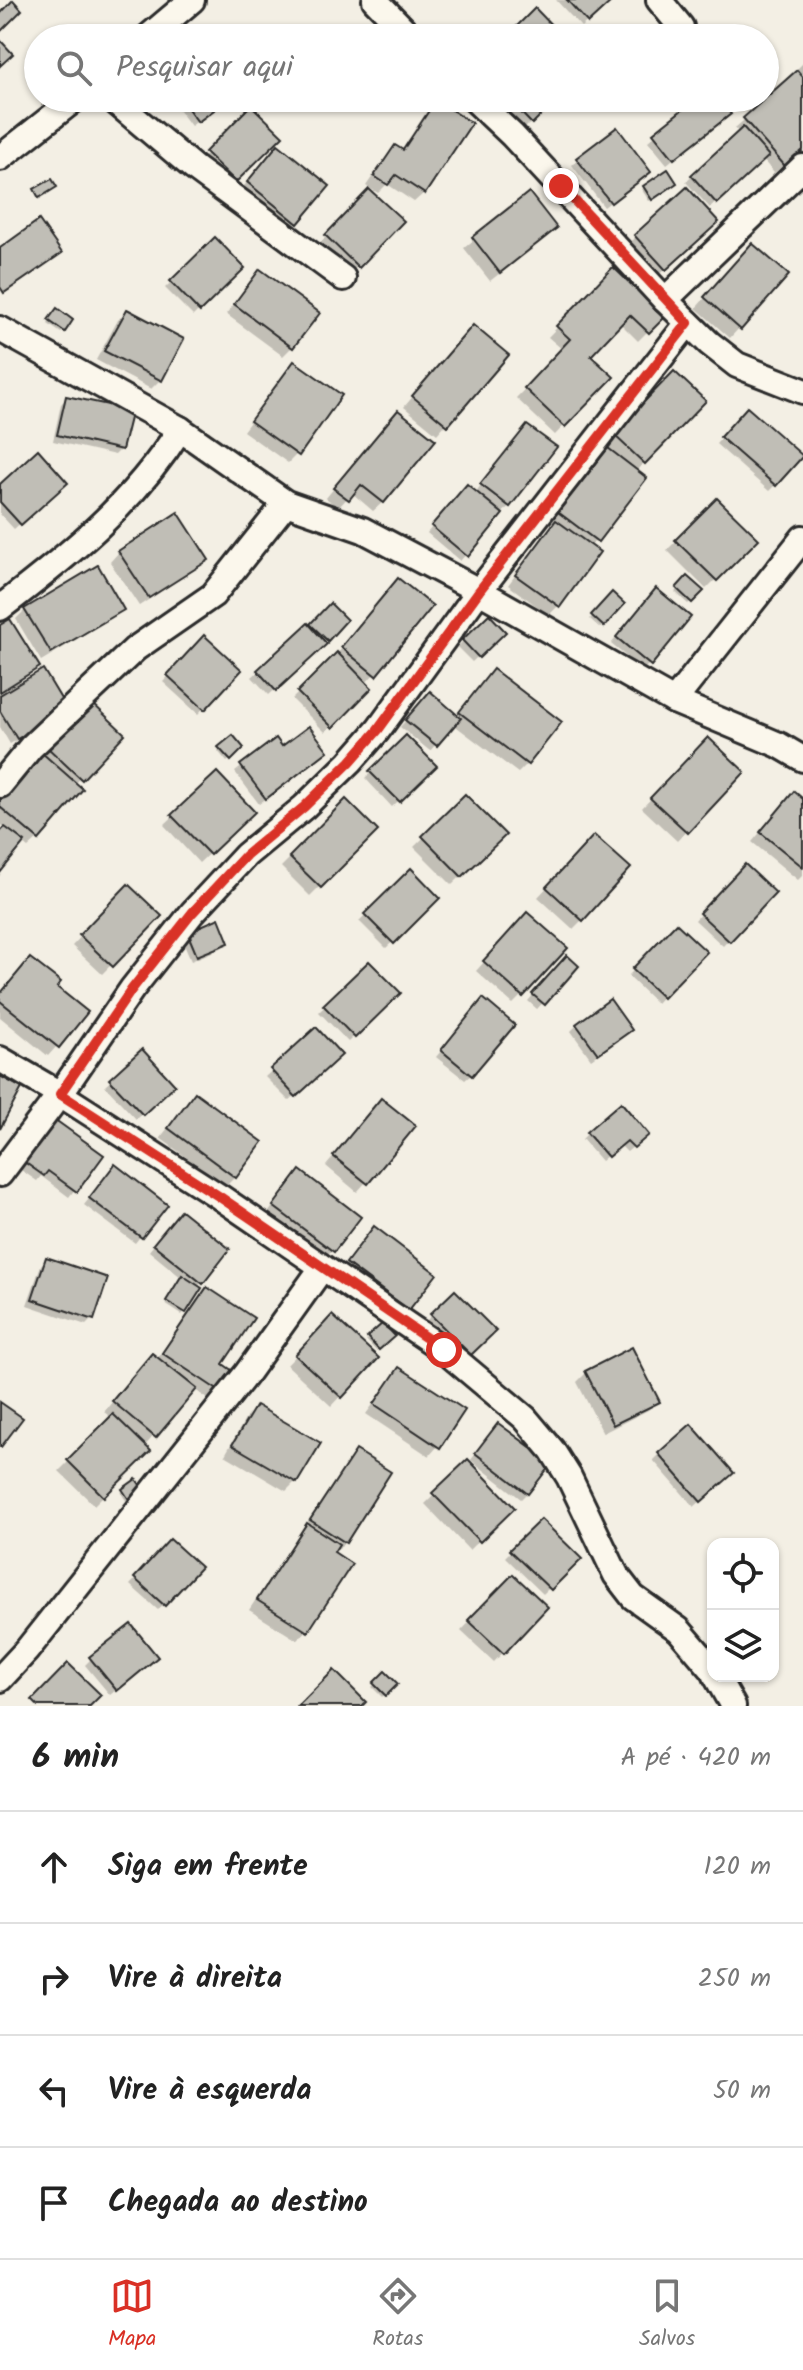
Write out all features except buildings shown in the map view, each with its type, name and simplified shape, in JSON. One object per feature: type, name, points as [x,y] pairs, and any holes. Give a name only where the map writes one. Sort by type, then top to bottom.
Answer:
[{"type":"street","points":[[164,24],[192,0]]},
{"type":"street","points":[[375,0],[398,24]]},
{"type":"street","points":[[659,0],[679,24]]},
{"type":"street","points":[[0,158],[58,112]]},
{"type":"street","points":[[128,112],[194,168],[343,278]]},
{"type":"street","points":[[487,112],[571,196],[688,323],[737,365],[803,391]]},
{"type":"street","points":[[665,300],[803,167]]},
{"type":"street","points":[[0,1174],[132,989],[192,913],[246,855],[304,807],[378,730],[479,591],[688,323]]},
{"type":"street","points":[[0,329],[180,429],[286,503],[363,530],[479,591],[674,701],[779,745],[803,759]]},
{"type":"street","points":[[0,608],[68,555],[128,498],[160,462],[180,429]]},
{"type":"street","points":[[0,785],[31,747],[135,649],[213,595],[286,503]]},
{"type":"street","points":[[674,701],[803,538]]},
{"type":"street","points":[[0,1059],[207,1189],[444,1350],[525,1418],[552,1450],[569,1477],[616,1575],[633,1597],[679,1630],[707,1663]]},
{"type":"street","points":[[0,1679],[27,1650],[247,1373],[322,1268]]},
{"type":"street","points":[[719,1682],[733,1706]]},
{"type":"route","points":[[444,1350],[220,1197],[60,1094],[132,989],[192,913],[246,855],[304,807],[378,730],[479,591],[688,323],[561,186]]}]
